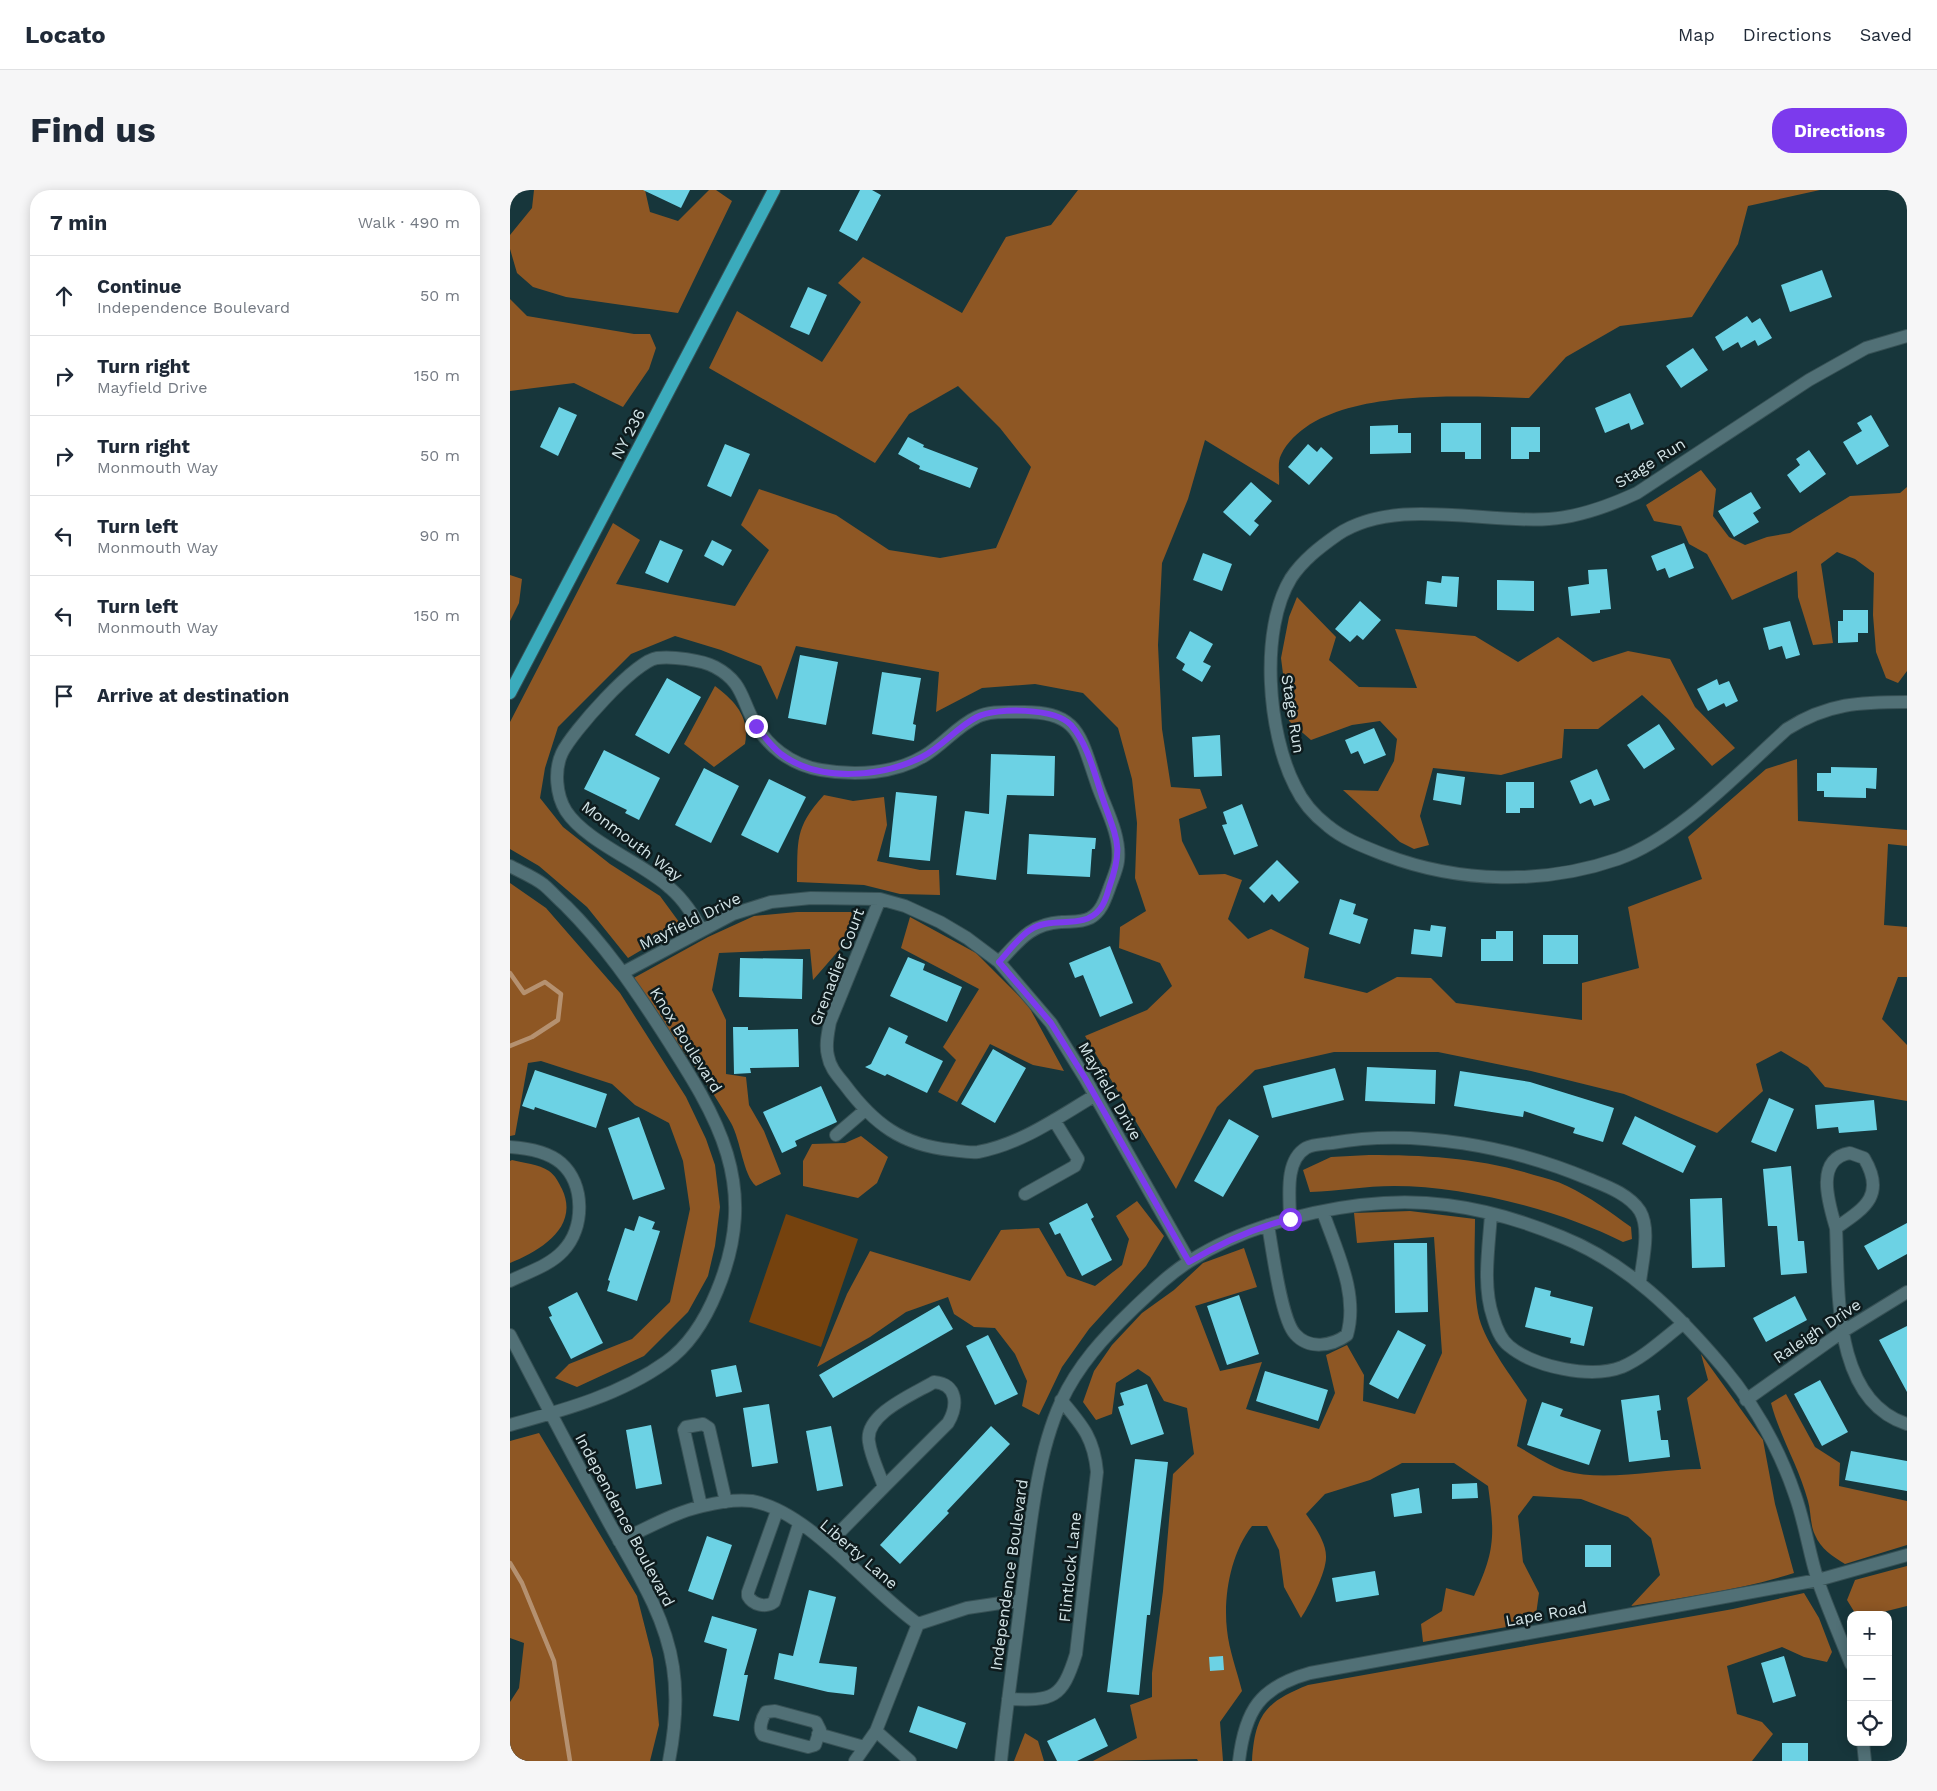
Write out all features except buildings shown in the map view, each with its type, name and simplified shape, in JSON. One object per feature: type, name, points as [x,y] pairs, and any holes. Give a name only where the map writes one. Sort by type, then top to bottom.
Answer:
[{"type":"main road","name":"NY 236","points":[[510,693],[774,190]]},
{"type":"street","name":"Stage Run","points":[[1907,336],[1866,348],[1809,380],[1637,493],[1608,507],[1547,519],[1400,514],[1367,522],[1340,533],[1307,558],[1291,579],[1281,600],[1273,636],[1270,669],[1273,708],[1286,767],[1296,789],[1307,806],[1329,826],[1356,844],[1414,866],[1444,873],[1496,877],[1559,875],[1620,859],[1672,832],[1788,730],[1808,716],[1846,703],[1907,702]]},
{"type":"street","name":"Monmouth Way","points":[[702,930],[686,904],[669,886],[625,859],[582,828],[566,812],[559,796],[558,772],[561,755],[576,730],[638,666],[656,658],[700,661],[716,667],[732,679],[744,695],[751,715],[769,743],[782,755],[798,764],[819,770],[865,774],[893,769],[924,756],[978,716],[996,712],[1042,711],[1059,716],[1070,724],[1082,739],[1114,831],[1118,848],[1118,863],[1101,908],[1092,917],[1079,922],[1043,924],[1030,930],[999,962]]},
{"type":"street","name":"Knox Boulevard","points":[[510,866],[543,884],[587,927],[624,972],[702,1094],[731,1166],[737,1192],[737,1218],[722,1279],[707,1316],[688,1342],[668,1361],[640,1380],[608,1394],[550,1414],[510,1425]]},
{"type":"street","name":"Mayfield Drive","points":[[624,972],[733,914],[771,902],[811,898],[880,899],[905,906],[940,922],[967,938],[999,962],[1051,1023],[1189,1262]]},
{"type":"street","name":"Grenadier Court","points":[[880,899],[830,1022],[827,1039],[827,1055],[832,1068],[864,1111],[899,1137],[928,1148],[975,1152],[1002,1146],[1040,1129],[1094,1096]]},
{"type":"street","points":[[836,1135],[864,1111]]},
{"type":"street","points":[[1025,1194],[1075,1166],[1078,1159],[1054,1120]]},
{"type":"street","points":[[1290,1219],[1290,1180],[1296,1158],[1307,1148],[1344,1141],[1387,1138],[1472,1145],[1521,1154],[1560,1167],[1613,1189],[1634,1204],[1641,1213],[1645,1237],[1640,1282]]},
{"type":"street","points":[[510,1147],[544,1154],[561,1163],[579,1196],[580,1210],[576,1227],[563,1251],[548,1263],[510,1281]]},
{"type":"street","points":[[1836,1228],[1863,1209],[1873,1190],[1872,1174],[1864,1158],[1850,1153],[1841,1154],[1834,1160],[1826,1182],[1826,1194],[1836,1228],[1842,1332],[1848,1357],[1862,1388],[1880,1410],[1896,1421],[1907,1424]]},
{"type":"street","name":"Independence Boulevard","points":[[1001,1761],[1034,1500],[1052,1423],[1061,1400],[1084,1363],[1100,1341],[1168,1276],[1222,1242],[1268,1224],[1322,1212],[1379,1204],[1418,1203],[1447,1205],[1527,1224],[1565,1238],[1621,1269],[1640,1282],[1684,1322],[1725,1370],[1768,1432],[1795,1494],[1818,1580],[1848,1656]]},
{"type":"street","points":[[1268,1224],[1285,1312],[1294,1334],[1308,1343],[1327,1345],[1336,1343],[1347,1335],[1352,1305],[1346,1278],[1322,1212]]},
{"type":"street","points":[[1491,1214],[1488,1299],[1501,1337],[1508,1346],[1524,1356],[1558,1368],[1603,1371],[1621,1367],[1640,1357],[1684,1322]]},
{"type":"street","name":"Raleigh Drive","points":[[1746,1400],[1842,1332],[1907,1292]]},
{"type":"street","name":"Independence Boulevard","points":[[510,1335],[550,1414],[651,1597],[665,1635],[673,1667],[676,1704],[674,1737],[669,1761]]},
{"type":"street","points":[[828,1544],[948,1423],[951,1417],[954,1397],[950,1387],[945,1383],[934,1382],[880,1414],[869,1428],[868,1441],[884,1486]]},
{"type":"street","name":"Flintlock Lane","points":[[1008,1699],[1038,1700],[1053,1695],[1068,1680],[1076,1654],[1096,1463],[1091,1439],[1061,1400]]},
{"type":"street","points":[[701,1506],[684,1430],[703,1424],[709,1428],[726,1502]]},
{"type":"street","name":"Liberty Lane","points":[[619,1541],[701,1506],[726,1502],[752,1501],[777,1511],[828,1544],[896,1609],[918,1624]]},
{"type":"street","points":[[777,1511],[748,1592],[752,1602],[766,1606],[774,1602],[799,1524]]},
{"type":"street","name":"Lape Road","points":[[1239,1761],[1242,1733],[1255,1708],[1265,1694],[1288,1679],[1310,1672],[1818,1580],[1907,1554]]},
{"type":"street","points":[[855,1761],[876,1730],[918,1624],[967,1608],[1021,1600]]},
{"type":"street","points":[[876,1730],[910,1761]]},
{"type":"street","points":[[818,1734],[864,1747]]},
{"type":"street","points":[[1863,1746],[1865,1761]]},
{"type":"shaded area","points":[[534,190],[645,190],[650,212],[678,221],[709,190],[716,190],[732,201],[678,313],[566,297],[533,287],[517,273],[510,249],[510,235],[532,208]]},
{"type":"shaded area","points":[[1078,190],[1820,190],[1748,206],[1738,244],[1692,317],[1620,326],[1566,357],[1529,398],[1431,397],[1393,400],[1358,406],[1326,416],[1299,432],[1281,455],[1279,485],[1205,440],[1188,499],[1162,563],[1158,645],[1162,729],[1171,787],[1200,789],[1207,808],[1179,819],[1182,841],[1199,875],[1225,874],[1242,880],[1228,919],[1248,939],[1271,929],[1309,948],[1304,978],[1367,993],[1397,977],[1431,978],[1456,1003],[1582,1020],[1582,983],[1639,968],[1628,907],[1702,879],[1688,837],[1766,769],[1797,759],[1798,821],[1907,830],[1907,846],[1888,844],[1884,925],[1907,927],[1907,977],[1898,977],[1882,1019],[1907,1045],[1907,1101],[1825,1087],[1808,1067],[1781,1051],[1756,1064],[1763,1091],[1717,1133],[1624,1094],[1531,1071],[1438,1052],[1334,1052],[1255,1070],[1217,1107],[1176,1189],[1085,1036],[1147,1010],[1172,986],[1160,963],[1119,948],[1120,927],[1146,911],[1135,878],[1137,823],[1132,779],[1118,728],[1083,693],[1035,684],[982,688],[936,712],[939,672],[796,646],[777,700],[761,666],[721,650],[675,636],[631,654],[558,727],[545,768],[540,798],[563,827],[610,864],[660,896],[682,926],[628,958],[587,907],[539,866],[510,849],[510,722],[613,523],[640,540],[616,584],[735,606],[769,550],[741,525],[759,489],[836,515],[889,550],[940,558],[996,548],[1031,467],[1000,428],[958,386],[909,414],[875,463],[709,368],[737,311],[822,362],[861,302],[838,283],[863,257],[962,313],[1006,237],[1051,225]]},
{"type":"shaded area","points":[[510,299],[527,316],[634,334],[650,334],[656,348],[649,369],[623,407],[574,383],[510,391]]},
{"type":"shaded area","points":[[1701,470],[1716,489],[1713,516],[1729,537],[1745,545],[1767,537],[1790,533],[1850,496],[1900,493],[1907,487],[1907,671],[1898,683],[1886,678],[1876,652],[1873,615],[1874,573],[1855,559],[1837,552],[1821,564],[1833,643],[1813,645],[1798,597],[1797,571],[1732,600],[1707,554],[1689,544],[1681,526],[1654,521],[1646,505]]},
{"type":"shaded area","points":[[510,575],[522,579],[519,603],[510,621]]},
{"type":"shaded area","points":[[1297,597],[1336,637],[1329,660],[1359,687],[1417,688],[1395,629],[1475,636],[1518,662],[1558,637],[1593,662],[1628,651],[1670,659],[1695,707],[1735,748],[1712,766],[1668,719],[1642,695],[1598,729],[1564,729],[1562,758],[1501,775],[1433,768],[1420,816],[1429,845],[1414,849],[1400,842],[1343,790],[1378,791],[1394,761],[1397,739],[1380,721],[1352,725],[1311,740],[1289,721],[1281,658],[1289,617]]},
{"type":"shaded area","points":[[715,686],[739,710],[743,718],[746,734],[745,744],[714,767],[684,744]]},
{"type":"shaded area","points":[[824,795],[853,801],[884,797],[887,825],[877,861],[920,870],[939,870],[940,895],[900,894],[864,885],[797,882],[798,845],[803,826],[807,817]]},
{"type":"shaded area","points":[[510,883],[546,908],[620,993],[686,1097],[706,1139],[715,1165],[720,1207],[715,1246],[708,1276],[688,1312],[644,1356],[577,1387],[555,1378],[569,1364],[632,1339],[670,1302],[690,1209],[683,1161],[669,1123],[635,1105],[612,1084],[541,1061],[528,1063],[515,1135],[510,1136]]},
{"type":"shaded area","points":[[797,912],[861,912],[840,949],[813,980],[810,949],[719,953],[712,990],[726,1020],[726,1074],[746,1077],[749,1105],[764,1131],[781,1174],[756,1186],[748,1174],[734,1130],[720,1104],[696,1068],[630,980],[708,937],[754,916]]},
{"type":"shaded area","points":[[910,917],[976,953],[1028,1005],[1064,1071],[1033,1065],[990,1044],[957,1102],[938,1092],[956,1060],[943,1047],[979,989],[901,948]]},
{"type":"shaded area","points":[[861,1136],[888,1157],[877,1183],[858,1198],[803,1186],[803,1161],[812,1144],[845,1143]]},
{"type":"shaded area","points":[[1369,1155],[1432,1157],[1473,1161],[1514,1169],[1551,1180],[1584,1195],[1631,1227],[1632,1239],[1623,1242],[1598,1230],[1542,1210],[1481,1195],[1451,1190],[1394,1186],[1310,1192],[1303,1170],[1331,1157]]},
{"type":"shaded area","points":[[510,1161],[541,1167],[557,1179],[566,1203],[566,1215],[554,1236],[533,1252],[510,1263]]},
{"type":"shaded area","points":[[1137,1201],[1164,1236],[1146,1266],[1089,1329],[1062,1367],[1039,1415],[1022,1406],[1027,1381],[1015,1354],[995,1328],[974,1327],[954,1314],[948,1297],[906,1312],[870,1337],[817,1367],[847,1294],[870,1251],[970,1281],[1001,1230],[1039,1228],[1067,1276],[1095,1286],[1122,1265],[1129,1239],[1116,1216]]},
{"type":"shaded area","points":[[1410,1211],[1475,1219],[1475,1287],[1481,1324],[1496,1353],[1527,1400],[1517,1446],[1559,1469],[1580,1474],[1614,1475],[1701,1469],[1687,1398],[1708,1380],[1701,1354],[1763,1440],[1775,1504],[1794,1573],[1734,1589],[1631,1606],[1660,1575],[1651,1538],[1628,1517],[1581,1499],[1533,1496],[1518,1516],[1523,1562],[1539,1593],[1535,1622],[1423,1642],[1421,1624],[1442,1611],[1446,1588],[1474,1596],[1490,1555],[1492,1518],[1488,1486],[1454,1463],[1402,1463],[1370,1480],[1325,1494],[1306,1514],[1322,1539],[1326,1562],[1313,1597],[1301,1618],[1284,1587],[1279,1550],[1267,1526],[1252,1526],[1245,1537],[1230,1575],[1226,1603],[1228,1638],[1242,1691],[1220,1722],[1223,1761],[1198,1761],[1197,1759],[1093,1761],[1137,1738],[1130,1705],[1152,1697],[1152,1673],[1163,1591],[1173,1474],[1194,1454],[1187,1408],[1164,1401],[1150,1377],[1138,1369],[1116,1383],[1112,1414],[1096,1420],[1083,1402],[1094,1371],[1112,1345],[1142,1313],[1174,1290],[1203,1263],[1244,1248],[1257,1287],[1195,1306],[1220,1371],[1262,1362],[1246,1409],[1319,1429],[1335,1393],[1326,1355],[1347,1345],[1364,1375],[1363,1401],[1415,1414],[1442,1353],[1434,1237],[1357,1243],[1354,1213]]},
{"type":"shaded area","points":[[786,1214],[858,1239],[821,1347],[749,1322]]},
{"type":"shaded area","points":[[1786,1394],[1815,1447],[1840,1463],[1839,1486],[1907,1501],[1907,1545],[1845,1564],[1831,1555],[1820,1544],[1813,1531],[1804,1488],[1779,1428],[1771,1403]]},
{"type":"shaded area","points":[[539,1433],[637,1596],[653,1659],[659,1725],[650,1761],[510,1761],[510,1702],[519,1688],[524,1643],[510,1638],[510,1441]]},
{"type":"shaded area","points":[[1907,1566],[1907,1606],[1887,1611],[1854,1611],[1847,1600],[1855,1580]]},
{"type":"shaded area","points":[[1804,1593],[1819,1618],[1832,1652],[1827,1662],[1804,1657],[1782,1647],[1727,1666],[1737,1714],[1762,1722],[1773,1734],[1752,1761],[1252,1761],[1256,1732],[1265,1712],[1272,1704],[1293,1691],[1308,1685],[1733,1609]]},
{"type":"shaded area","points":[[1025,1733],[1038,1741],[1044,1761],[1014,1761]]},
{"type":"waterway","points":[[510,973],[524,993],[545,982],[561,994],[558,1020],[532,1037],[510,1046]]},
{"type":"waterway","points":[[510,1563],[522,1583],[554,1661],[570,1761]]},
{"type":"route","points":[[756,726],[769,743],[782,755],[798,764],[819,770],[865,774],[893,769],[924,756],[978,716],[996,712],[1042,711],[1059,716],[1070,724],[1082,739],[1114,831],[1118,848],[1118,863],[1105,900],[1101,908],[1092,917],[1079,922],[1043,924],[1030,930],[999,962],[1026,991],[1051,1023],[1085,1078],[1189,1262],[1222,1242],[1268,1224],[1290,1219]]}]
